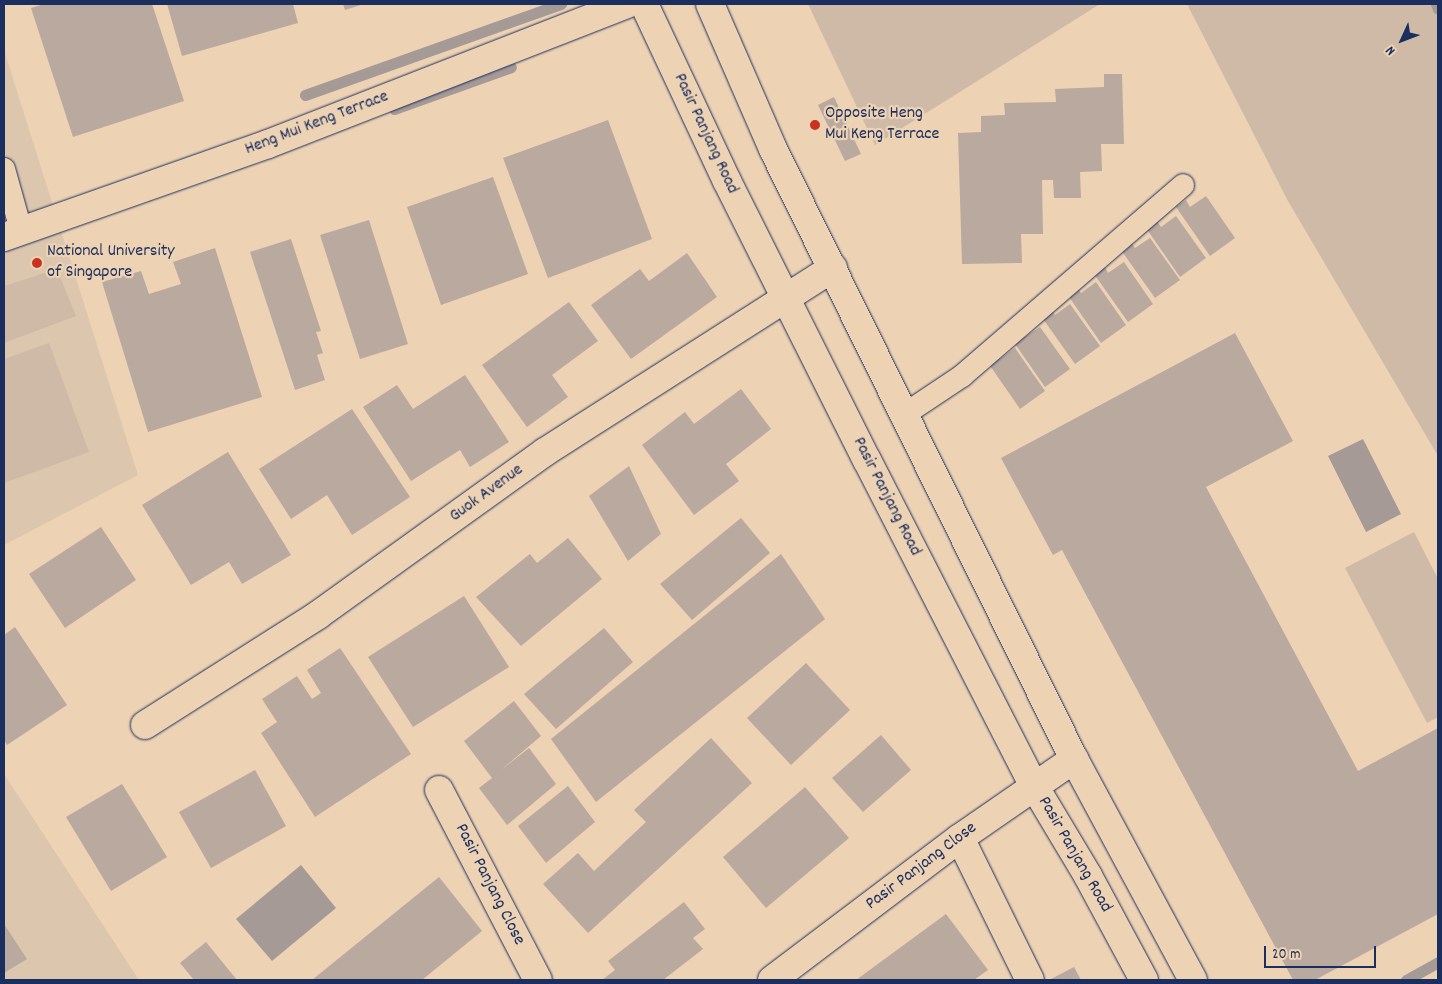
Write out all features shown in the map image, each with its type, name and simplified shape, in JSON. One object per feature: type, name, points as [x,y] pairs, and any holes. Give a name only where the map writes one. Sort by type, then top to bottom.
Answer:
[{"type":"street","name":"Heng Mui Keng Terrace","points":[[13,234],[268,144],[628,4]]},
{"type":"street","name":"Pasir Panjang Road","points":[[644,4],[727,182],[1033,784],[1088,876],[1144,980]]},
{"type":"street","points":[[710,4],[773,149],[1074,758],[1193,980]]},
{"type":"street","name":"Guok Avenue","points":[[145,725],[318,616],[545,452],[833,268]]},
{"type":"street","name":"Pasir Panjang Close","points":[[772,980],[1033,784],[1074,758]]},
{"type":"street","name":"Pasir Panjang Close","points":[[440,790],[538,980]]},
{"type":"street","points":[[960,838],[1030,980]]},
{"type":"lane","points":[[4,169],[13,234]]},
{"type":"lane","points":[[905,414],[962,376],[1183,185]]},
{"type":"shaded area","points":[[808,4],[1100,4],[875,145]]},
{"type":"shaded area","points":[[1187,4],[1438,4],[1438,456],[1288,201]]},
{"type":"shaded area","name":"National University of Singapore","points":[[4,50],[138,475],[4,545]]},
{"type":"shaded area","points":[[57,269],[76,316],[4,343],[4,286]]},
{"type":"shaded area","points":[[49,343],[89,452],[4,483],[4,359]]},
{"type":"shaded area","points":[[1363,439],[1401,514],[1366,532],[1328,456]]},
{"type":"shaded area","points":[[1414,532],[1438,579],[1438,717],[1427,723],[1345,568]]},
{"type":"shaded area","points":[[4,774],[139,980],[4,980]]},
{"type":"shaded area","points":[[301,865],[336,908],[272,961],[236,919]]},
{"type":"building","points":[[44,4],[152,4],[184,101],[73,137],[31,8]]},
{"type":"building","points":[[167,4],[293,4],[298,23],[182,56]]},
{"type":"building","points":[[343,4],[364,4],[345,10]]},
{"type":"building","points":[[1104,74],[1122,74],[1124,144],[1101,144],[1102,171],[1080,172],[1081,198],[1054,198],[1053,180],[1042,180],[1043,234],[1021,234],[1022,263],[962,264],[958,133],[981,132],[981,116],[1005,115],[1004,103],[1056,102],[1055,89],[1104,87]]},
{"type":"building","points":[[834,97],[861,154],[845,161],[818,105]]},
{"type":"building","points":[[608,120],[652,239],[548,278],[503,158]]},
{"type":"building","points":[[493,177],[528,274],[441,305],[407,207]]},
{"type":"building","points":[[1206,196],[1235,238],[1210,256],[1176,207],[1186,200],[1190,207]]},
{"type":"building","points":[[1176,216],[1206,258],[1180,277],[1146,228],[1157,221],[1161,227]]},
{"type":"building","points":[[369,220],[408,344],[360,359],[320,235]]},
{"type":"building","points":[[1150,238],[1180,280],[1155,298],[1121,250],[1131,242],[1135,248]]},
{"type":"building","points":[[291,239],[321,331],[316,332],[323,353],[317,355],[325,380],[295,390],[250,252]]},
{"type":"building","points":[[215,248],[262,397],[148,432],[102,282],[141,271],[149,294],[181,284],[173,262]]},
{"type":"building","points":[[687,253],[717,297],[631,359],[591,305],[640,269],[649,281]]},
{"type":"building","points":[[1124,262],[1153,304],[1128,322],[1094,274],[1105,267],[1108,273]]},
{"type":"building","points":[[1096,282],[1126,325],[1101,343],[1067,294],[1077,287],[1081,293]]},
{"type":"building","points":[[569,302],[598,341],[552,375],[568,397],[527,427],[482,365]]},
{"type":"building","points":[[1070,304],[1100,346],[1075,364],[1041,316],[1051,309],[1055,315]]},
{"type":"building","points":[[1040,327],[1070,369],[1045,387],[1011,338],[1021,331],[1025,337]]},
{"type":"building","points":[[1235,333],[1293,441],[1206,487],[1358,771],[1438,728],[1438,914],[1315,980],[1293,980],[1062,550],[1053,555],[1001,458]]},
{"type":"building","points":[[1015,348],[1045,391],[1020,409],[986,360],[996,353],[1000,359]]},
{"type":"building","points":[[465,375],[509,442],[470,467],[460,450],[411,481],[363,407],[397,385],[413,409]]},
{"type":"building","points":[[741,389],[771,429],[726,464],[739,481],[694,515],[642,445],[685,412],[694,424]]},
{"type":"building","points":[[352,409],[410,497],[352,535],[327,495],[291,519],[259,469]]},
{"type":"building","points":[[228,452],[291,555],[242,584],[229,562],[191,585],[142,505]]},
{"type":"building","points":[[629,466],[661,534],[628,561],[589,496]]},
{"type":"building","points":[[741,518],[770,553],[692,620],[660,584]]},
{"type":"building","points":[[101,527],[136,580],[65,628],[29,574]]},
{"type":"building","points":[[568,538],[602,579],[521,646],[476,597],[530,554],[537,563]]},
{"type":"building","points":[[781,554],[825,619],[596,802],[551,739]]},
{"type":"building","points":[[464,596],[509,667],[413,727],[368,657]]},
{"type":"building","points":[[15,627],[67,705],[7,745],[4,740],[4,635]]},
{"type":"building","points":[[604,628],[633,662],[556,729],[524,694]]},
{"type":"building","points":[[340,648],[411,754],[315,817],[261,733],[277,722],[262,699],[297,676],[312,699],[321,693],[307,670]]},
{"type":"building","points":[[806,663],[850,710],[791,765],[747,718]]},
{"type":"building","points":[[514,701],[541,736],[501,770],[529,748],[556,784],[507,825],[479,788],[492,778],[464,741]]},
{"type":"building","points":[[881,735],[911,770],[863,812],[832,778]]},
{"type":"building","points":[[711,738],[752,783],[588,933],[543,884],[578,853],[594,871],[646,822],[634,810]]},
{"type":"building","points":[[255,770],[286,826],[211,868],[179,812]]},
{"type":"building","points":[[122,784],[167,857],[111,891],[66,817]]},
{"type":"building","points":[[568,786],[595,822],[546,863],[518,826]]},
{"type":"building","points":[[805,787],[849,838],[766,908],[723,857]]},
{"type":"building","points":[[439,877],[482,931],[422,980],[312,980]]},
{"type":"building","points":[[684,902],[705,929],[693,938],[703,949],[663,980],[602,980],[615,970],[608,961]]},
{"type":"building","points":[[946,914],[988,970],[974,980],[856,980]]},
{"type":"building","points":[[4,924],[27,959],[4,973]]},
{"type":"building","points":[[206,942],[237,980],[194,980],[180,963]]},
{"type":"building","points":[[1074,967],[1081,980],[1051,979]]},
{"type":"waterway","points":[[305,95],[561,4]]},
{"type":"waterway","points":[[1436,4],[1438,9]]},
{"type":"waterway","points":[[394,109],[511,67]]},
{"type":"waterway","points":[[1406,980],[1438,962]]},
{"type":"place","name":"Opposite Heng Mui Keng Terrace","points":[[815,125]]},
{"type":"place","name":"National University of Singapore","points":[[37,263]]}]
